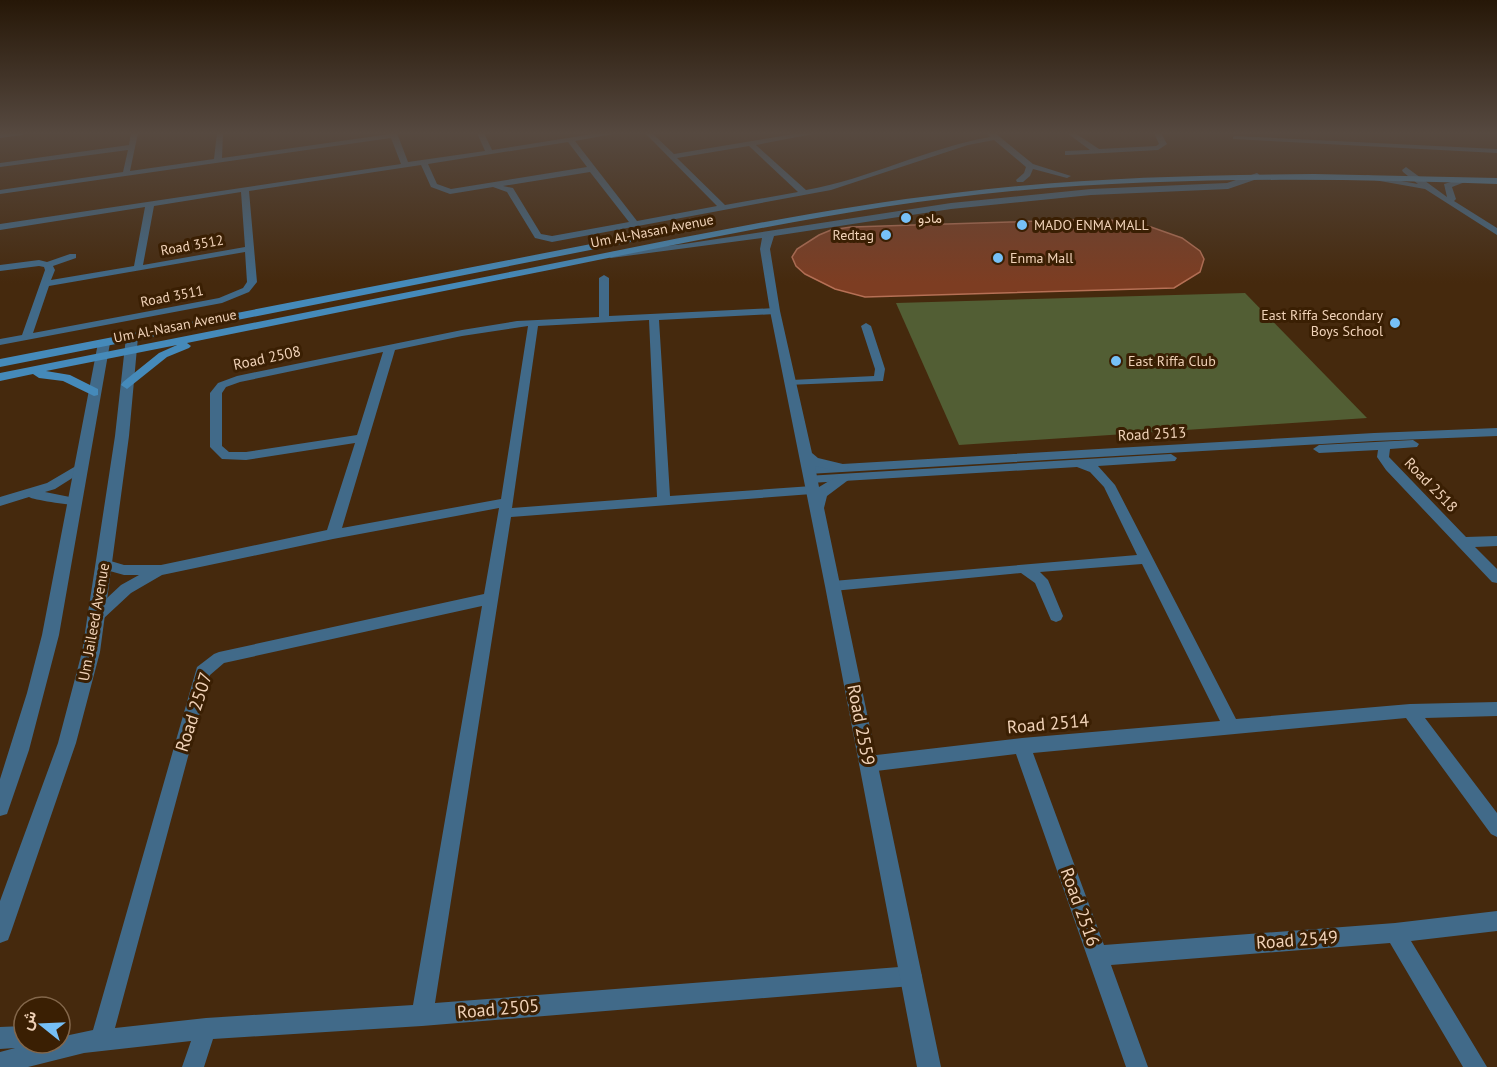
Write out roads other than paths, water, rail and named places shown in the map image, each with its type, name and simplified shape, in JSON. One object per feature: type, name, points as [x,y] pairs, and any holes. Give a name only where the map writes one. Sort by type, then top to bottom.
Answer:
[{"type":"main road","name":"Um Al-Nasan Avenue","points":[[738,218],[870,197],[995,183]]},
{"type":"main road","name":"Um Al-Nasan Avenue","points":[[0,377],[749,227],[892,203],[1030,188],[1128,183]]},
{"type":"main road","name":"Um Al-Nasan Avenue","points":[[0,363],[726,221]]},
{"type":"main road","points":[[127,385],[164,355],[221,333]]},
{"type":"main road","points":[[18,373],[57,375],[94,393]]},
{"type":"street","points":[[0,192],[64,183]]},
{"type":"street","points":[[0,227],[291,183]]},
{"type":"street","points":[[433,183],[444,191],[456,192],[514,183]]},
{"type":"street","points":[[603,183],[635,224]]},
{"type":"street","points":[[697,183],[723,208]]},
{"type":"street","points":[[793,183],[804,193]]},
{"type":"street","points":[[496,186],[510,190],[538,236],[557,238],[853,183]]},
{"type":"street","points":[[605,256],[729,240],[899,212],[1001,200],[1133,189],[1228,186],[1237,183]]},
{"type":"street","points":[[1401,183],[1432,190]]},
{"type":"street","points":[[1426,183],[1432,190],[1497,232]]},
{"type":"street","points":[[1429,183],[1475,218]]},
{"type":"street","points":[[1452,199],[1447,186],[1455,183]]},
{"type":"street","name":"Road 3511","points":[[0,342],[236,296],[246,290],[252,282],[245,190]]},
{"type":"street","name":"Road 3512","points":[[138,268],[150,204]]},
{"type":"street","points":[[729,240],[750,241],[765,249],[767,238],[772,232]]},
{"type":"street","name":"Road 3512","points":[[46,284],[250,249]]},
{"type":"street","name":"Road 2559","points":[[765,249],[775,311],[833,586],[929,1067]]},
{"type":"street","points":[[0,268],[39,263],[48,265],[72,256]]},
{"type":"street","points":[[26,337],[46,284],[50,270],[48,265]]},
{"type":"street","points":[[604,278],[604,320]]},
{"type":"street","name":"Road 2508","points":[[363,438],[246,456],[226,456],[216,447],[216,393],[222,385],[232,380],[500,327],[775,311]]},
{"type":"street","points":[[654,317],[664,501]]},
{"type":"street","points":[[422,1015],[492,598],[533,324]]},
{"type":"street","points":[[791,383],[879,379],[880,369],[866,326]]},
{"type":"street","name":"Um Jaileed Avenue","points":[[0,932],[67,743],[91,652],[105,564],[132,337]]},
{"type":"street","points":[[0,807],[42,680],[68,558],[75,502],[104,343]]},
{"type":"street","points":[[333,534],[390,348]]},
{"type":"street","name":"Road 2513","points":[[843,473],[1096,458],[1374,437],[1497,432]]},
{"type":"street","name":"Road 2513","points":[[506,508],[664,501],[809,473],[1075,464],[1096,458],[1121,462],[1497,441]]},
{"type":"street","name":"Road 2518","points":[[1384,446],[1383,457],[1390,467],[1497,579]]},
{"type":"street","points":[[809,473],[813,461],[843,473],[821,493],[816,509]]},
{"type":"street","points":[[1110,485],[1111,471],[1121,462]]},
{"type":"street","points":[[1075,464],[1091,467],[1110,485],[1232,728]]},
{"type":"street","points":[[0,502],[24,496],[57,483],[81,467]]},
{"type":"street","points":[[24,496],[55,497],[75,502]]},
{"type":"street","points":[[105,564],[124,570],[161,570],[333,534],[506,508]]},
{"type":"street","points":[[1463,542],[1497,541]]},
{"type":"street","points":[[833,586],[1147,559]]},
{"type":"street","points":[[1024,568],[1041,580],[1056,616]]},
{"type":"street","points":[[98,615],[126,589],[161,570]]},
{"type":"street","name":"Road 2507","points":[[92,1041],[203,672],[210,664],[219,658],[492,598]]},
{"type":"street","name":"Road 2514","points":[[868,764],[1022,746],[1410,711],[1497,709]]},
{"type":"street","points":[[1410,711],[1497,828]]},
{"type":"street","name":"Road 2516","points":[[1022,746],[1137,1067]]},
{"type":"street","name":"Road 2549","points":[[1097,956],[1395,933],[1497,921]]},
{"type":"street","points":[[1395,933],[1476,1067]]},
{"type":"street","name":"Road 2505","points":[[0,1063],[92,1041],[206,1029],[422,1015],[912,976]]},
{"type":"street","points":[[193,1067],[206,1029]]},
{"type":"street","name":"Road 2505","points":[[72,1040],[92,1041]]},
{"type":"place","name":"مادو","points":[[906,218]]},
{"type":"place","name":"MADO ENMA MALL","points":[[1022,225]]},
{"type":"place","name":"Redtag","points":[[886,235]]},
{"type":"place","name":"Enma Mall","points":[[998,258]]},
{"type":"place","name":"East Riffa Secondary Boys School","points":[[1395,323]]},
{"type":"place","name":"East Riffa Club","points":[[1116,361]]}]
